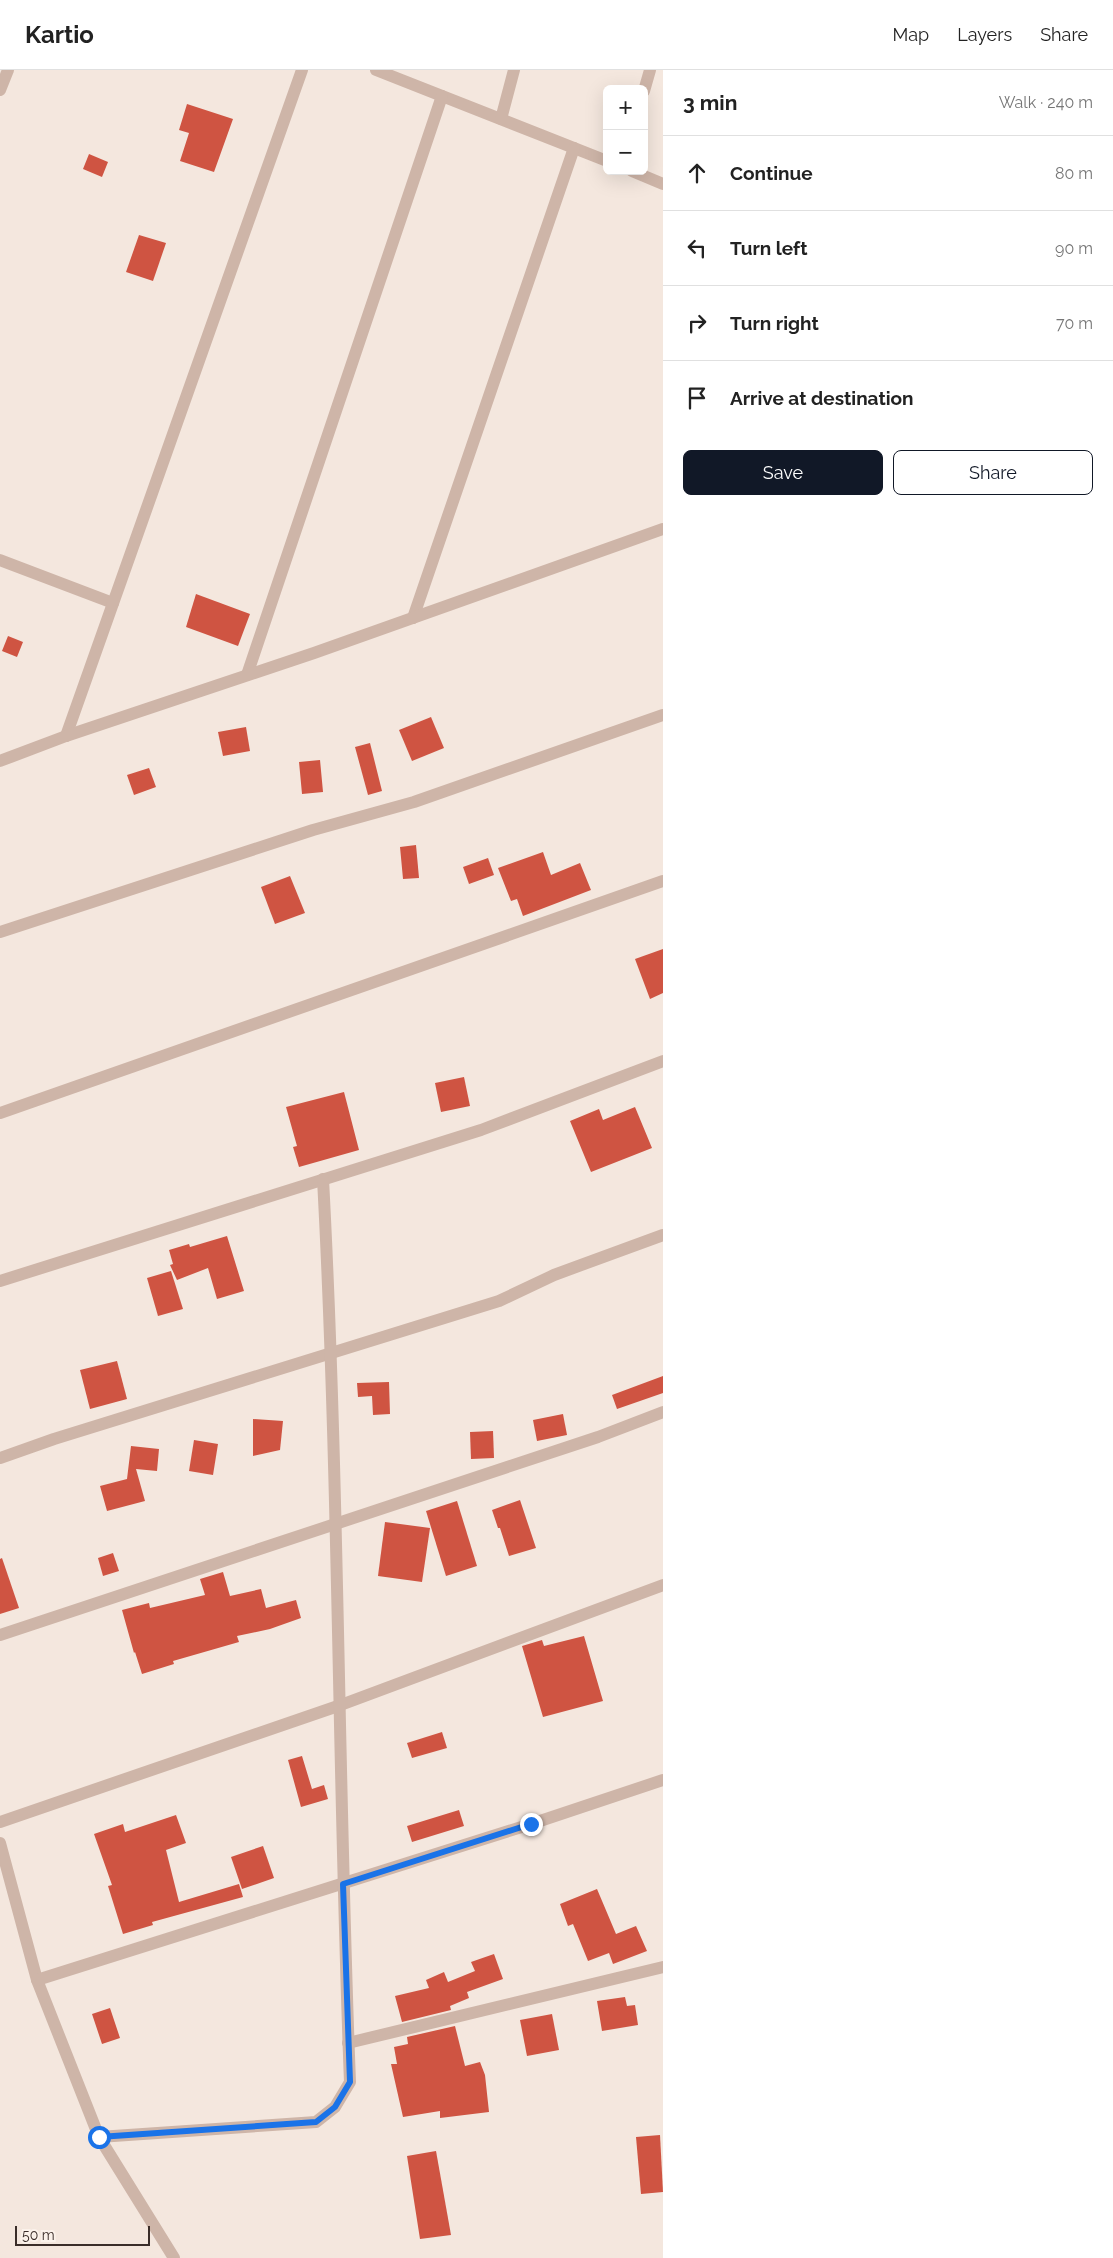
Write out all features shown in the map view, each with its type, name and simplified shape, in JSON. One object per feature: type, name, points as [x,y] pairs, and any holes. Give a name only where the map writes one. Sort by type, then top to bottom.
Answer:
[{"type":"street","points":[[0,90],[8,70]]},
{"type":"street","points":[[66,736],[302,70]]},
{"type":"street","points":[[376,70],[603,159]]},
{"type":"street","points":[[502,120],[514,70]]},
{"type":"street","points":[[646,85],[650,70]]},
{"type":"street","points":[[247,676],[442,96]]},
{"type":"street","points":[[412,618],[574,148]]},
{"type":"street","points":[[642,175],[663,184]]},
{"type":"street","points":[[0,761],[66,736],[247,676],[663,529]]},
{"type":"street","points":[[0,560],[113,603]]},
{"type":"street","points":[[0,932],[313,830],[414,802],[663,715]]},
{"type":"street","points":[[0,1113],[663,881]]},
{"type":"street","points":[[0,1281],[481,1130],[663,1061]]},
{"type":"street","points":[[99,2137],[316,2122],[335,2107],[350,2082],[338,1706],[332,1353],[324,1179]]},
{"type":"street","points":[[0,1458],[54,1439],[498,1301],[554,1275],[663,1235]]},
{"type":"street","points":[[0,1635],[335,1522],[598,1437],[663,1412]]},
{"type":"street","points":[[0,1822],[338,1706],[663,1585]]},
{"type":"street","points":[[36,1980],[343,1884],[663,1780]]},
{"type":"street","points":[[0,1843],[36,1980],[99,2137],[174,2258]]},
{"type":"street","points":[[348,2043],[663,1967]]},
{"type":"building","points":[[187,104],[233,119],[214,172],[180,161],[189,133],[179,130]]},
{"type":"building","points":[[89,154],[108,162],[102,177],[83,169]]},
{"type":"building","points":[[139,235],[166,243],[153,281],[126,272]]},
{"type":"building","points":[[196,594],[250,614],[238,646],[186,627]]},
{"type":"building","points":[[8,636],[23,642],[17,657],[2,651]]},
{"type":"building","points":[[431,717],[444,748],[412,761],[399,730]]},
{"type":"building","points":[[246,727],[250,751],[223,756],[218,732]]},
{"type":"building","points":[[370,743],[382,791],[368,795],[355,747]]},
{"type":"building","points":[[320,760],[323,792],[302,794],[299,762]]},
{"type":"building","points":[[149,768],[156,787],[134,795],[127,775]]},
{"type":"building","points":[[416,845],[419,878],[403,879],[400,847]]},
{"type":"building","points":[[543,852],[551,875],[580,863],[591,890],[523,916],[517,899],[511,901],[498,868]]},
{"type":"building","points":[[488,858],[494,875],[469,884],[463,867]]},
{"type":"building","points":[[290,876],[305,913],[275,924],[261,887]]},
{"type":"building","points":[[663,949],[663,993],[650,999],[635,959]]},
{"type":"building","points":[[464,1077],[470,1106],[441,1112],[435,1083]]},
{"type":"building","points":[[344,1092],[359,1150],[299,1167],[293,1147],[297,1146],[286,1107]]},
{"type":"building","points":[[635,1107],[652,1148],[591,1172],[570,1121],[599,1109],[603,1120]]},
{"type":"building","points":[[227,1236],[244,1291],[217,1299],[208,1268],[177,1280],[170,1265],[173,1264],[169,1250],[189,1244],[190,1247]]},
{"type":"building","points":[[171,1271],[183,1309],[158,1316],[147,1278]]},
{"type":"building","points":[[117,1361],[127,1399],[90,1409],[80,1370]]},
{"type":"building","points":[[663,1376],[663,1393],[617,1409],[612,1395]]},
{"type":"building","points":[[389,1382],[390,1414],[373,1415],[372,1396],[358,1397],[357,1383]]},
{"type":"building","points":[[563,1414],[567,1435],[537,1441],[533,1420]]},
{"type":"building","points":[[253,1419],[283,1421],[280,1450],[253,1456]]},
{"type":"building","points":[[493,1431],[494,1458],[471,1459],[470,1432]]},
{"type":"building","points":[[194,1440],[218,1444],[213,1475],[189,1471]]},
{"type":"building","points":[[131,1446],[159,1449],[157,1471],[136,1469],[145,1501],[107,1511],[100,1486],[127,1479]]},
{"type":"building","points":[[520,1500],[536,1548],[509,1556],[492,1510]]},
{"type":"building","points":[[457,1501],[477,1566],[446,1576],[426,1511]]},
{"type":"building","points":[[385,1522],[430,1528],[422,1582],[378,1576]]},
{"type":"building","points":[[113,1553],[119,1571],[103,1576],[98,1558]]},
{"type":"building","points":[[2,1558],[19,1608],[0,1614],[0,1559]]},
{"type":"building","points":[[223,1572],[230,1596],[261,1589],[266,1608],[296,1600],[301,1618],[270,1629],[237,1636],[239,1642],[173,1661],[174,1664],[142,1674],[122,1610],[149,1603],[150,1608],[205,1595],[200,1579]]},
{"type":"building","points":[[584,1636],[603,1701],[543,1717],[522,1646],[542,1640],[544,1646]]},
{"type":"building","points":[[442,1732],[447,1748],[412,1758],[407,1743]]},
{"type":"building","points":[[302,1756],[312,1789],[324,1785],[328,1799],[301,1807],[288,1760]]},
{"type":"building","points":[[459,1810],[464,1826],[412,1842],[407,1826]]},
{"type":"building","points":[[176,1815],[186,1843],[166,1850],[179,1902],[239,1884],[243,1897],[152,1922],[153,1925],[123,1934],[108,1886],[112,1885],[94,1834],[123,1824],[125,1832]]},
{"type":"building","points":[[263,1846],[274,1878],[242,1889],[231,1857]]},
{"type":"building","points":[[597,1889],[616,1934],[636,1926],[647,1951],[613,1964],[609,1953],[588,1961],[573,1924],[568,1926],[560,1904]]},
{"type":"building","points":[[494,1954],[503,1979],[467,1992],[469,1998],[450,2006],[451,2010],[402,2022],[395,1996],[429,1988],[426,1980],[444,1972],[448,1982],[475,1971],[471,1962]]},
{"type":"building","points":[[625,1997],[627,2006],[635,2005],[638,2025],[602,2031],[597,2001]]},
{"type":"building","points":[[110,2008],[120,2038],[102,2044],[92,2014]]},
{"type":"building","points":[[552,2014],[559,2050],[527,2056],[520,2020]]},
{"type":"building","points":[[455,2026],[465,2066],[480,2062],[485,2075],[489,2112],[440,2118],[440,2111],[403,2117],[391,2064],[397,2064],[394,2047],[408,2044],[407,2037]]},
{"type":"building","points":[[660,2135],[663,2192],[641,2194],[636,2137]]},
{"type":"building","points":[[436,2151],[451,2235],[420,2239],[407,2156]]},
{"type":"route","points":[[99,2137],[316,2122],[335,2107],[350,2082],[343,1884],[531,1824]]}]
